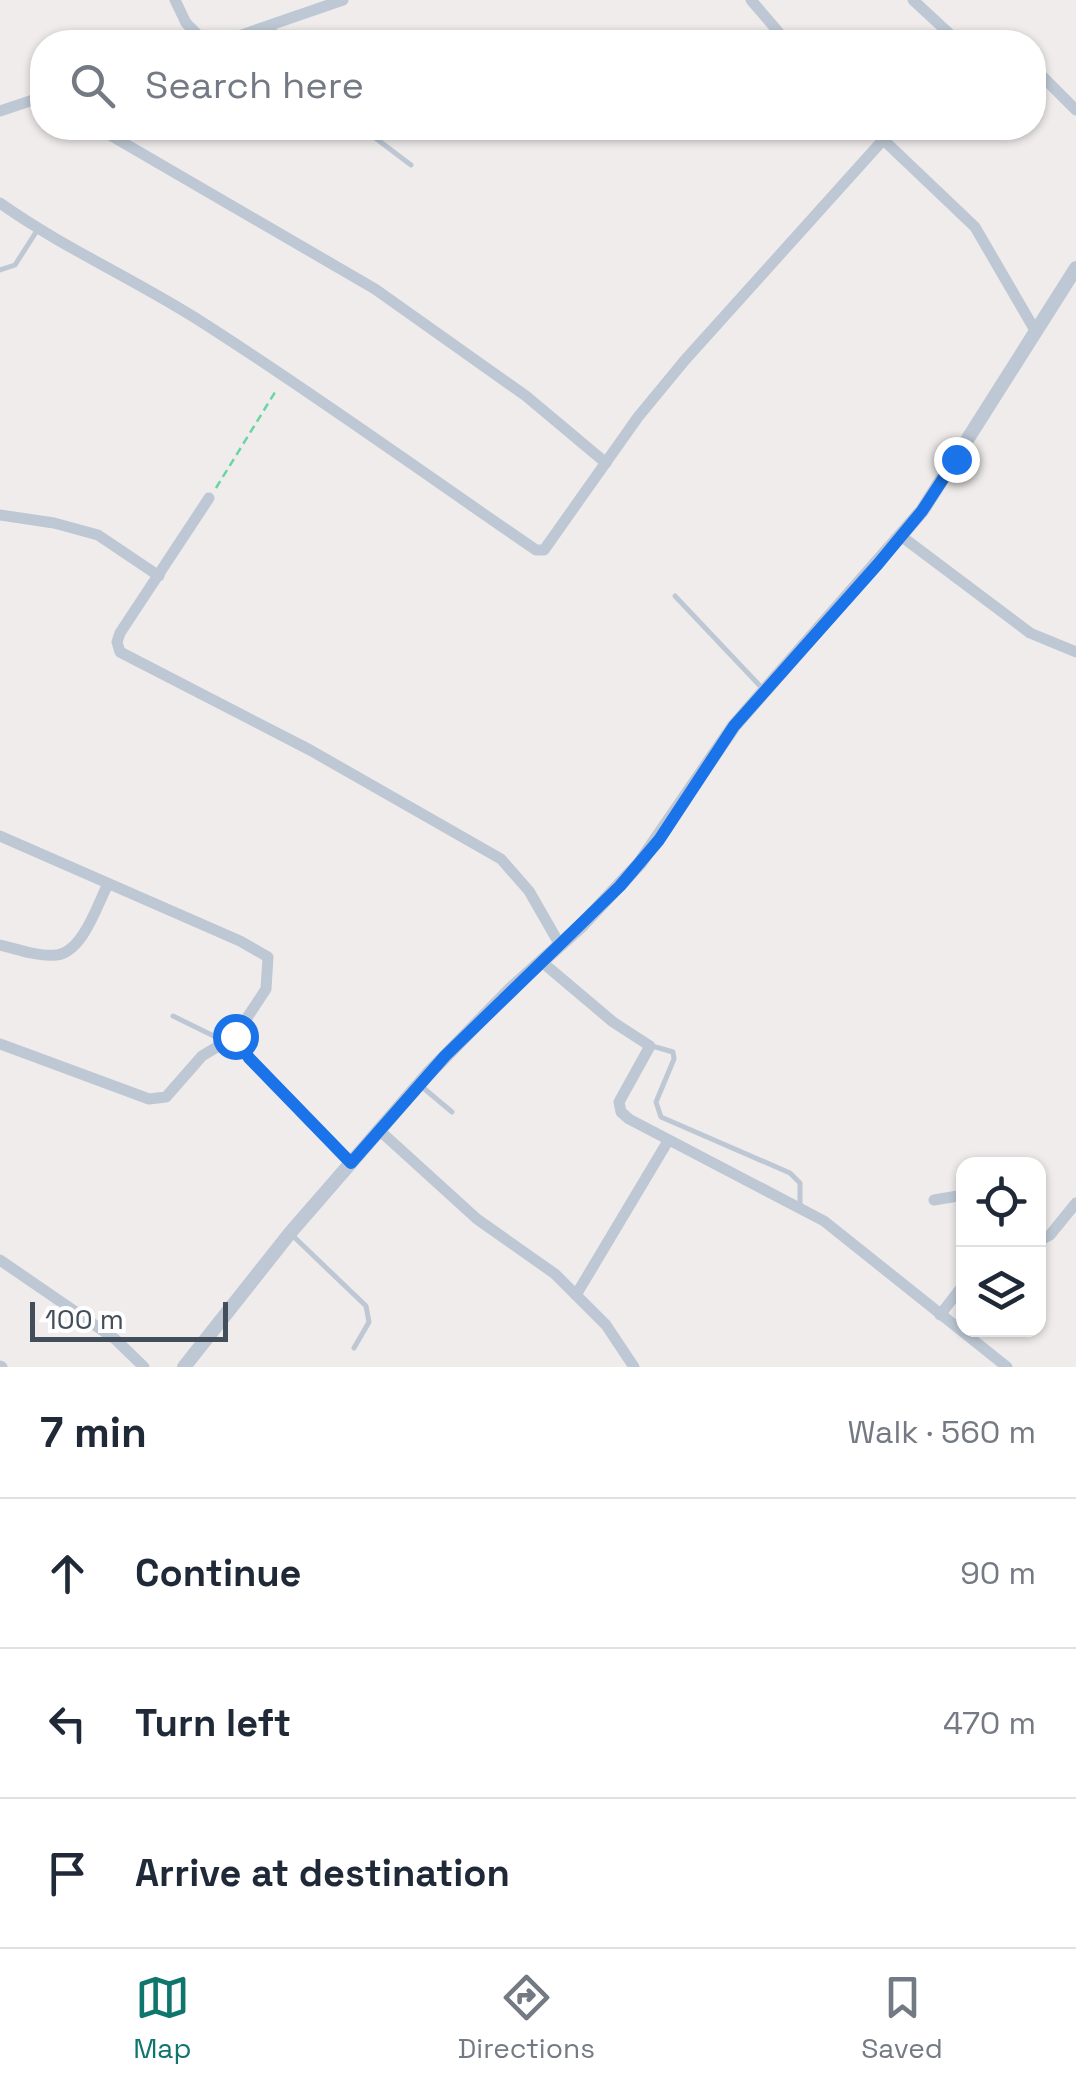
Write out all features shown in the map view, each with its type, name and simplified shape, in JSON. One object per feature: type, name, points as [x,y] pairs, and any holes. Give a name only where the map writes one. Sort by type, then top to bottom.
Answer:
[{"type":"street","points":[[175,0],[193,30]]},
{"type":"street","points":[[253,30],[343,0]]},
{"type":"street","points":[[751,0],[777,30]]},
{"type":"street","points":[[913,0],[945,30]]},
{"type":"street","points":[[1046,80],[1076,110]]},
{"type":"street","points":[[0,111],[30,101]]},
{"type":"street","points":[[119,140],[375,288],[526,396],[606,462]]},
{"type":"street","points":[[0,203],[38,229],[157,294],[536,550],[544,550],[685,360],[883,140],[975,227],[1036,332]]},
{"type":"street","points":[[184,1367],[290,1233],[419,1084],[640,864],[723,740],[901,536],[940,484],[1076,268]]},
{"type":"street","points":[[210,498],[120,632],[120,652],[310,750],[501,859],[529,891],[560,945]]},
{"type":"street","points":[[0,516],[98,535],[159,576]]},
{"type":"street","points":[[901,536],[1030,633],[1076,652]]},
{"type":"street","points":[[0,836],[268,957],[266,988],[229,1038],[202,1056],[166,1097],[158,1100],[0,1044]]},
{"type":"street","points":[[0,945],[60,956],[69,951],[83,932],[107,886]]},
{"type":"street","points":[[542,962],[613,1022],[650,1046],[619,1107],[629,1119],[800,1207],[837,1231],[1007,1367]]},
{"type":"street","points":[[229,1038],[351,1163]]},
{"type":"street","points":[[379,1130],[477,1219],[523,1249],[576,1295],[606,1325],[634,1367]]},
{"type":"street","points":[[576,1295],[668,1141]]},
{"type":"street","points":[[934,1200],[956,1196]]},
{"type":"street","points":[[1046,1236],[1076,1203]]},
{"type":"street","points":[[0,1260],[114,1339],[144,1367]]},
{"type":"street","points":[[940,1316],[956,1295]]},
{"type":"lane","points":[[270,24],[275,30]]},
{"type":"lane","points":[[378,140],[410,165]]},
{"type":"lane","points":[[0,270],[15,265],[38,229]]},
{"type":"lane","points":[[675,596],[764,690]]},
{"type":"lane","points":[[174,1016],[229,1038]]},
{"type":"lane","points":[[650,1046],[673,1052],[674,1059],[656,1102],[660,1116],[790,1173],[800,1183],[800,1207]]},
{"type":"lane","points":[[419,1084],[452,1112]]},
{"type":"lane","points":[[290,1233],[366,1306],[369,1322],[354,1348]]},
{"type":"path","points":[[210,498],[285,377]]},
{"type":"route","points":[[235,1036],[249,1058],[351,1163],[445,1056],[620,886],[659,840],[734,726],[878,564],[922,511],[956,459]]}]
